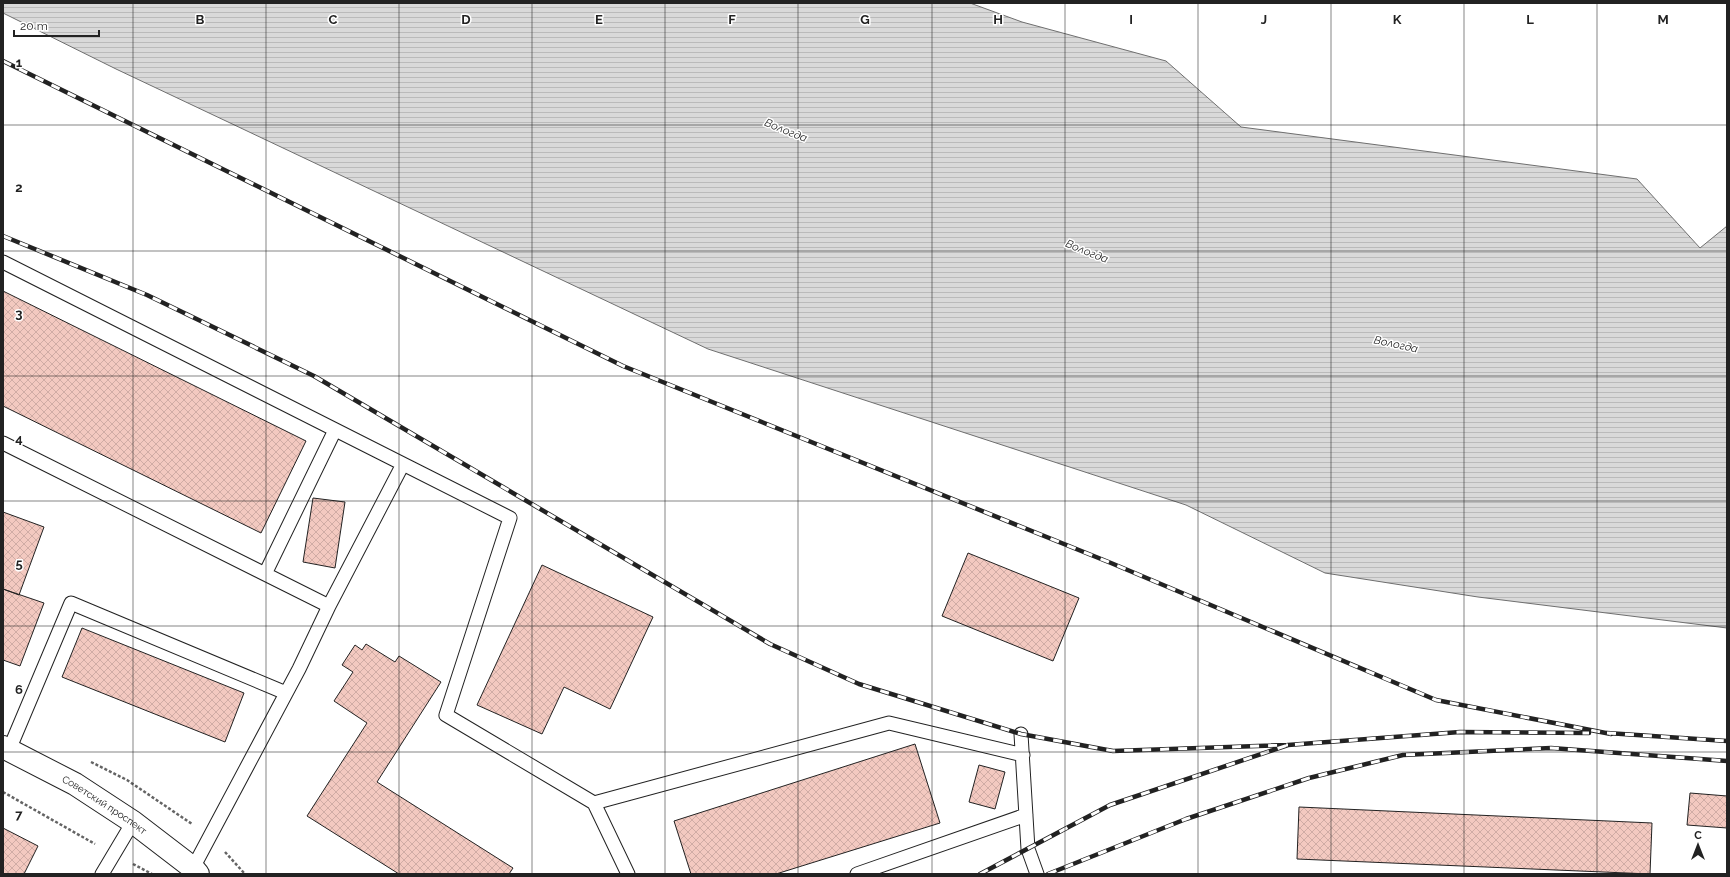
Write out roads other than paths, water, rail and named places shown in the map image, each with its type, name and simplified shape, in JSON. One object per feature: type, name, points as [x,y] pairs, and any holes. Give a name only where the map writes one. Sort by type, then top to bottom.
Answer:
[{"type":"street","name":"Советский проспект","points":[[6,749],[76,784],[133,822],[196,871]]},
{"type":"lane","points":[[3,262],[510,518],[446,715],[594,803],[628,874]]},
{"type":"lane","points":[[265,574],[336,430]]},
{"type":"lane","points":[[3,443],[329,606]]},
{"type":"lane","points":[[196,871],[329,606],[403,464]]},
{"type":"lane","points":[[6,749],[71,603],[286,692]]},
{"type":"lane","points":[[594,803],[889,723],[1023,755]]},
{"type":"lane","points":[[1022,734],[1028,849],[1037,874]]},
{"type":"lane","points":[[857,874],[1026,815]]},
{"type":"lane","points":[[102,874],[133,822]]},
{"type":"water","name":"Вологда","points":[[3,3],[970,3],[1022,22],[1166,61],[1241,127],[1637,179],[1700,248],[1727,226],[1727,628],[1478,597],[1325,573],[1186,505],[708,349],[116,69],[3,13]]},
{"type":"railway","points":[[3,61],[623,366],[1111,563],[1436,700],[1611,734]]},
{"type":"railway","points":[[3,236],[147,295],[314,376],[770,644],[859,684],[1021,734],[1113,751],[1288,745]]},
{"type":"railway","points":[[980,874],[1110,805],[1288,745],[1460,732],[1589,733]]},
{"type":"railway","points":[[1607,733],[1727,741]]},
{"type":"railway","points":[[1048,874],[1186,819],[1309,778],[1403,755],[1551,748],[1727,761]]}]
